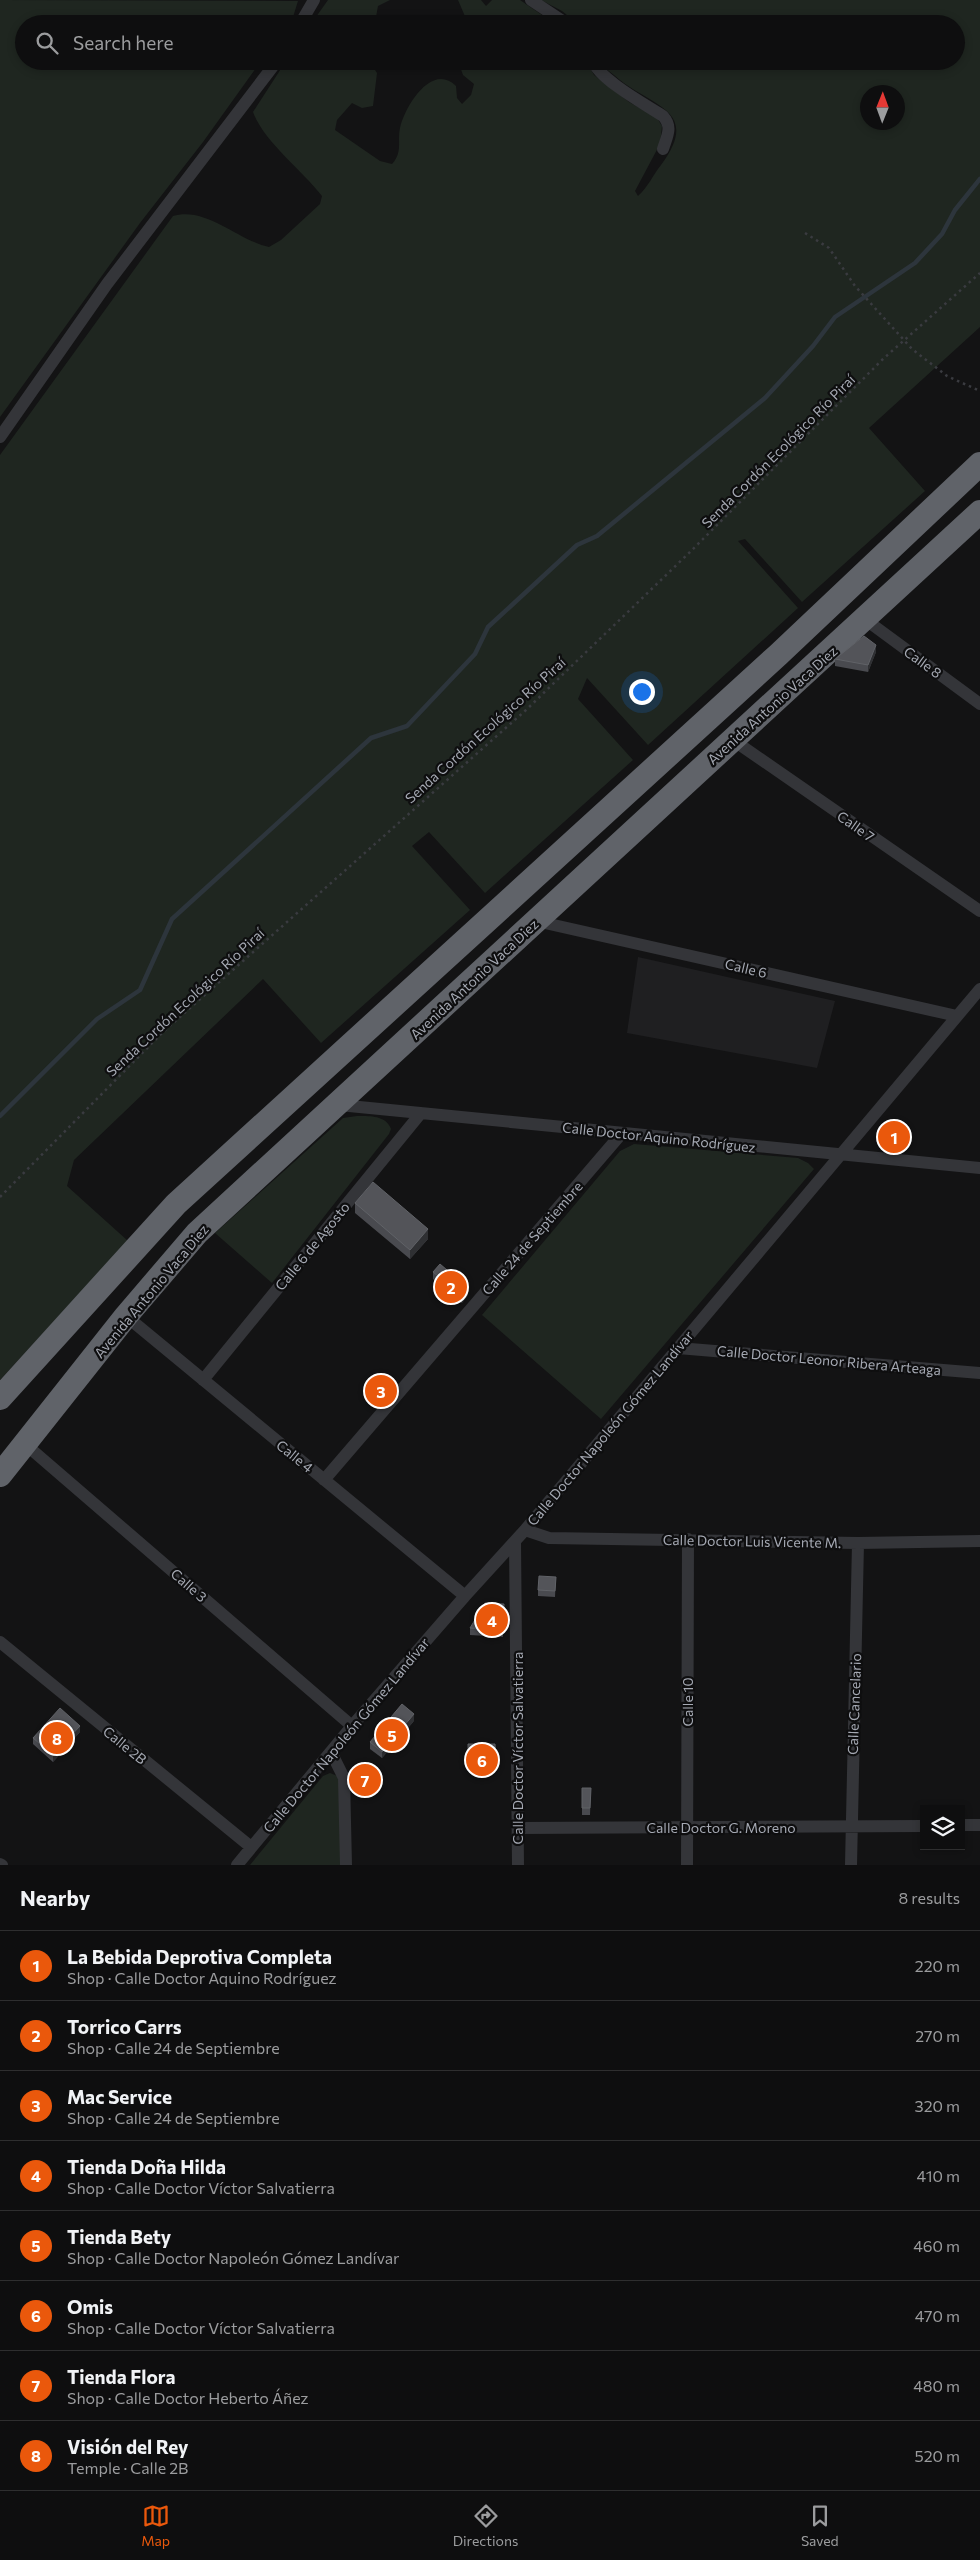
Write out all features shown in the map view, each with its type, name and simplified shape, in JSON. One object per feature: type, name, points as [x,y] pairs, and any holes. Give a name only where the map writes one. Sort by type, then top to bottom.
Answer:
[{"type":"highway","points":[[0,1398],[176,1204],[778,655],[980,464]]},
{"type":"highway","name":"Avenida Antonio Vaca Diez","points":[[0,1475],[126,1316],[197,1233],[866,620],[980,512]]},
{"type":"highway","points":[[733,740],[720,729],[720,720],[772,670],[778,655]]},
{"type":"street","points":[[305,15],[314,0]]},
{"type":"street","points":[[531,0],[554,15]]},
{"type":"street","points":[[0,437],[107,284],[270,70]]},
{"type":"street","points":[[599,70],[619,88],[663,116],[668,122],[670,127],[663,149]]},
{"type":"street","name":"Calle 8","points":[[866,620],[980,704]]},
{"type":"street","name":"Calle 7","points":[[733,740],[980,911]]},
{"type":"street","name":"Calle 6","points":[[536,921],[957,1016]]},
{"type":"street","name":"Calle Doctor Napoleón Gómez Landívar","points":[[237,1865],[352,1726],[525,1530],[838,1155],[980,989]]},
{"type":"street","name":"Calle Doctor Aquino Rodríguez","points":[[339,1104],[980,1168]]},
{"type":"street","name":"Calle 6 de Agosto","points":[[203,1380],[421,1113]]},
{"type":"street","name":"Calle 24 de Septiembre","points":[[324,1480],[622,1133]]},
{"type":"street","name":"Calle 4","points":[[126,1316],[465,1596]]},
{"type":"street","name":"Calle Doctor Leonor Ribera Arteaga","points":[[678,1348],[980,1373]]},
{"type":"street","name":"Calle 3","points":[[25,1444],[352,1726]]},
{"type":"street","name":"Calle Doctor Luis Vicente M.","points":[[525,1530],[549,1538],[858,1543],[980,1541]]},
{"type":"street","name":"Calle 10","points":[[687,1865],[688,1539]]},
{"type":"street","name":"Calle Doctor Víctor Salvatierra","points":[[515,1541],[518,1865]]},
{"type":"street","name":"Calle Cancelario","points":[[851,1865],[850,1827],[858,1543]]},
{"type":"street","name":"Calle 2B","points":[[0,1642],[251,1847]]},
{"type":"street","points":[[331,1752],[344,1778],[346,1865]]},
{"type":"street","points":[[965,1825],[980,1825]]},
{"type":"street","name":"Calle Doctor G. Moreno","points":[[518,1828],[920,1826]]},
{"type":"path","points":[[806,234],[829,248],[854,286],[904,341],[947,376],[980,391]]},
{"type":"path","name":"Senda Cordón Ecológico Río Piraí","points":[[0,1197],[163,1032],[526,710],[904,341],[980,273]]},
{"type":"shaded area","points":[[0,0],[298,1],[294,15],[15,15],[15,70],[255,70],[203,142],[140,223],[0,417]]},
{"type":"shaded area","points":[[328,0],[390,0],[378,6],[376,15],[317,15]]},
{"type":"shaded area","points":[[458,0],[481,0],[486,6],[492,0],[520,0],[542,15],[464,15]]},
{"type":"shaded area","points":[[541,0],[980,0],[980,327],[869,428],[925,491],[802,602],[745,539],[738,541],[798,608],[648,745],[587,678],[578,699],[633,760],[485,893],[429,832],[412,846],[470,910],[321,1043],[263,979],[74,1160],[67,1186],[128,1241],[0,1380],[0,455],[173,216],[185,214],[197,216],[269,247],[281,240],[320,204],[322,196],[274,145],[258,123],[253,112],[280,70],[375,70],[377,73],[373,106],[362,108],[352,103],[337,120],[335,130],[380,161],[392,164],[399,151],[399,133],[407,109],[421,90],[429,83],[438,79],[447,80],[456,86],[457,98],[462,104],[471,95],[474,84],[463,75],[461,70],[591,70],[594,75],[629,102],[657,118],[662,126],[660,144],[635,191],[638,196],[648,185],[672,146],[676,131],[674,120],[666,111],[628,86],[608,70],[965,70],[965,15],[567,15]]},
{"type":"shaded area","points":[[638,957],[835,1001],[817,1068],[627,1033]]},
{"type":"shaded area","points":[[372,1116],[385,1121],[391,1129],[389,1134],[272,1283],[215,1233],[343,1118]]},
{"type":"shaded area","points":[[634,1144],[798,1158],[808,1163],[814,1169],[601,1419],[482,1315],[620,1151]]},
{"type":"shaded area","points":[[330,1773],[340,1777],[341,1865],[250,1865],[323,1776]]},
{"type":"building","points":[[864,636],[876,645],[868,665],[835,659]]},
{"type":"building","points":[[897,1123],[905,1130],[891,1145],[883,1138]]},
{"type":"building","points":[[373,1182],[428,1229],[410,1250],[355,1203]]},
{"type":"building","points":[[440,1264],[468,1288],[462,1296],[433,1272]]},
{"type":"building","points":[[381,1378],[390,1386],[381,1398],[371,1390]]},
{"type":"building","points":[[539,1576],[556,1577],[555,1591],[538,1590]]},
{"type":"building","points":[[485,1603],[504,1604],[503,1630],[470,1628]]},
{"type":"building","points":[[402,1704],[414,1714],[382,1752],[370,1742]]},
{"type":"building","points":[[60,1708],[80,1726],[53,1755],[33,1738]]},
{"type":"building","points":[[468,1744],[495,1744],[496,1763],[468,1763]]},
{"type":"building","points":[[358,1767],[372,1767],[372,1786],[358,1786]]},
{"type":"building","points":[[582,1788],[591,1788],[590,1808],[582,1808]]},
{"type":"waterway","points":[[0,1116],[97,1019],[140,990],[172,919],[371,738],[407,726],[475,654],[488,627],[577,545],[597,536],[765,398],[813,346],[835,317],[915,263],[942,234],[955,210],[980,179]]},
{"type":"place","name":"La Bebida Deprotiva Completa","points":[[894,1137]]},
{"type":"place","name":"Torrico Carrs","points":[[451,1287]]},
{"type":"place","name":"Mac Service","points":[[381,1391]]},
{"type":"place","name":"Tienda Doña Hilda","points":[[492,1620]]},
{"type":"place","name":"Tienda Bety","points":[[392,1735]]},
{"type":"place","name":"Visión del Rey","points":[[57,1738]]},
{"type":"place","name":"Omis","points":[[482,1760]]},
{"type":"place","name":"Tienda Flora","points":[[365,1780]]}]
